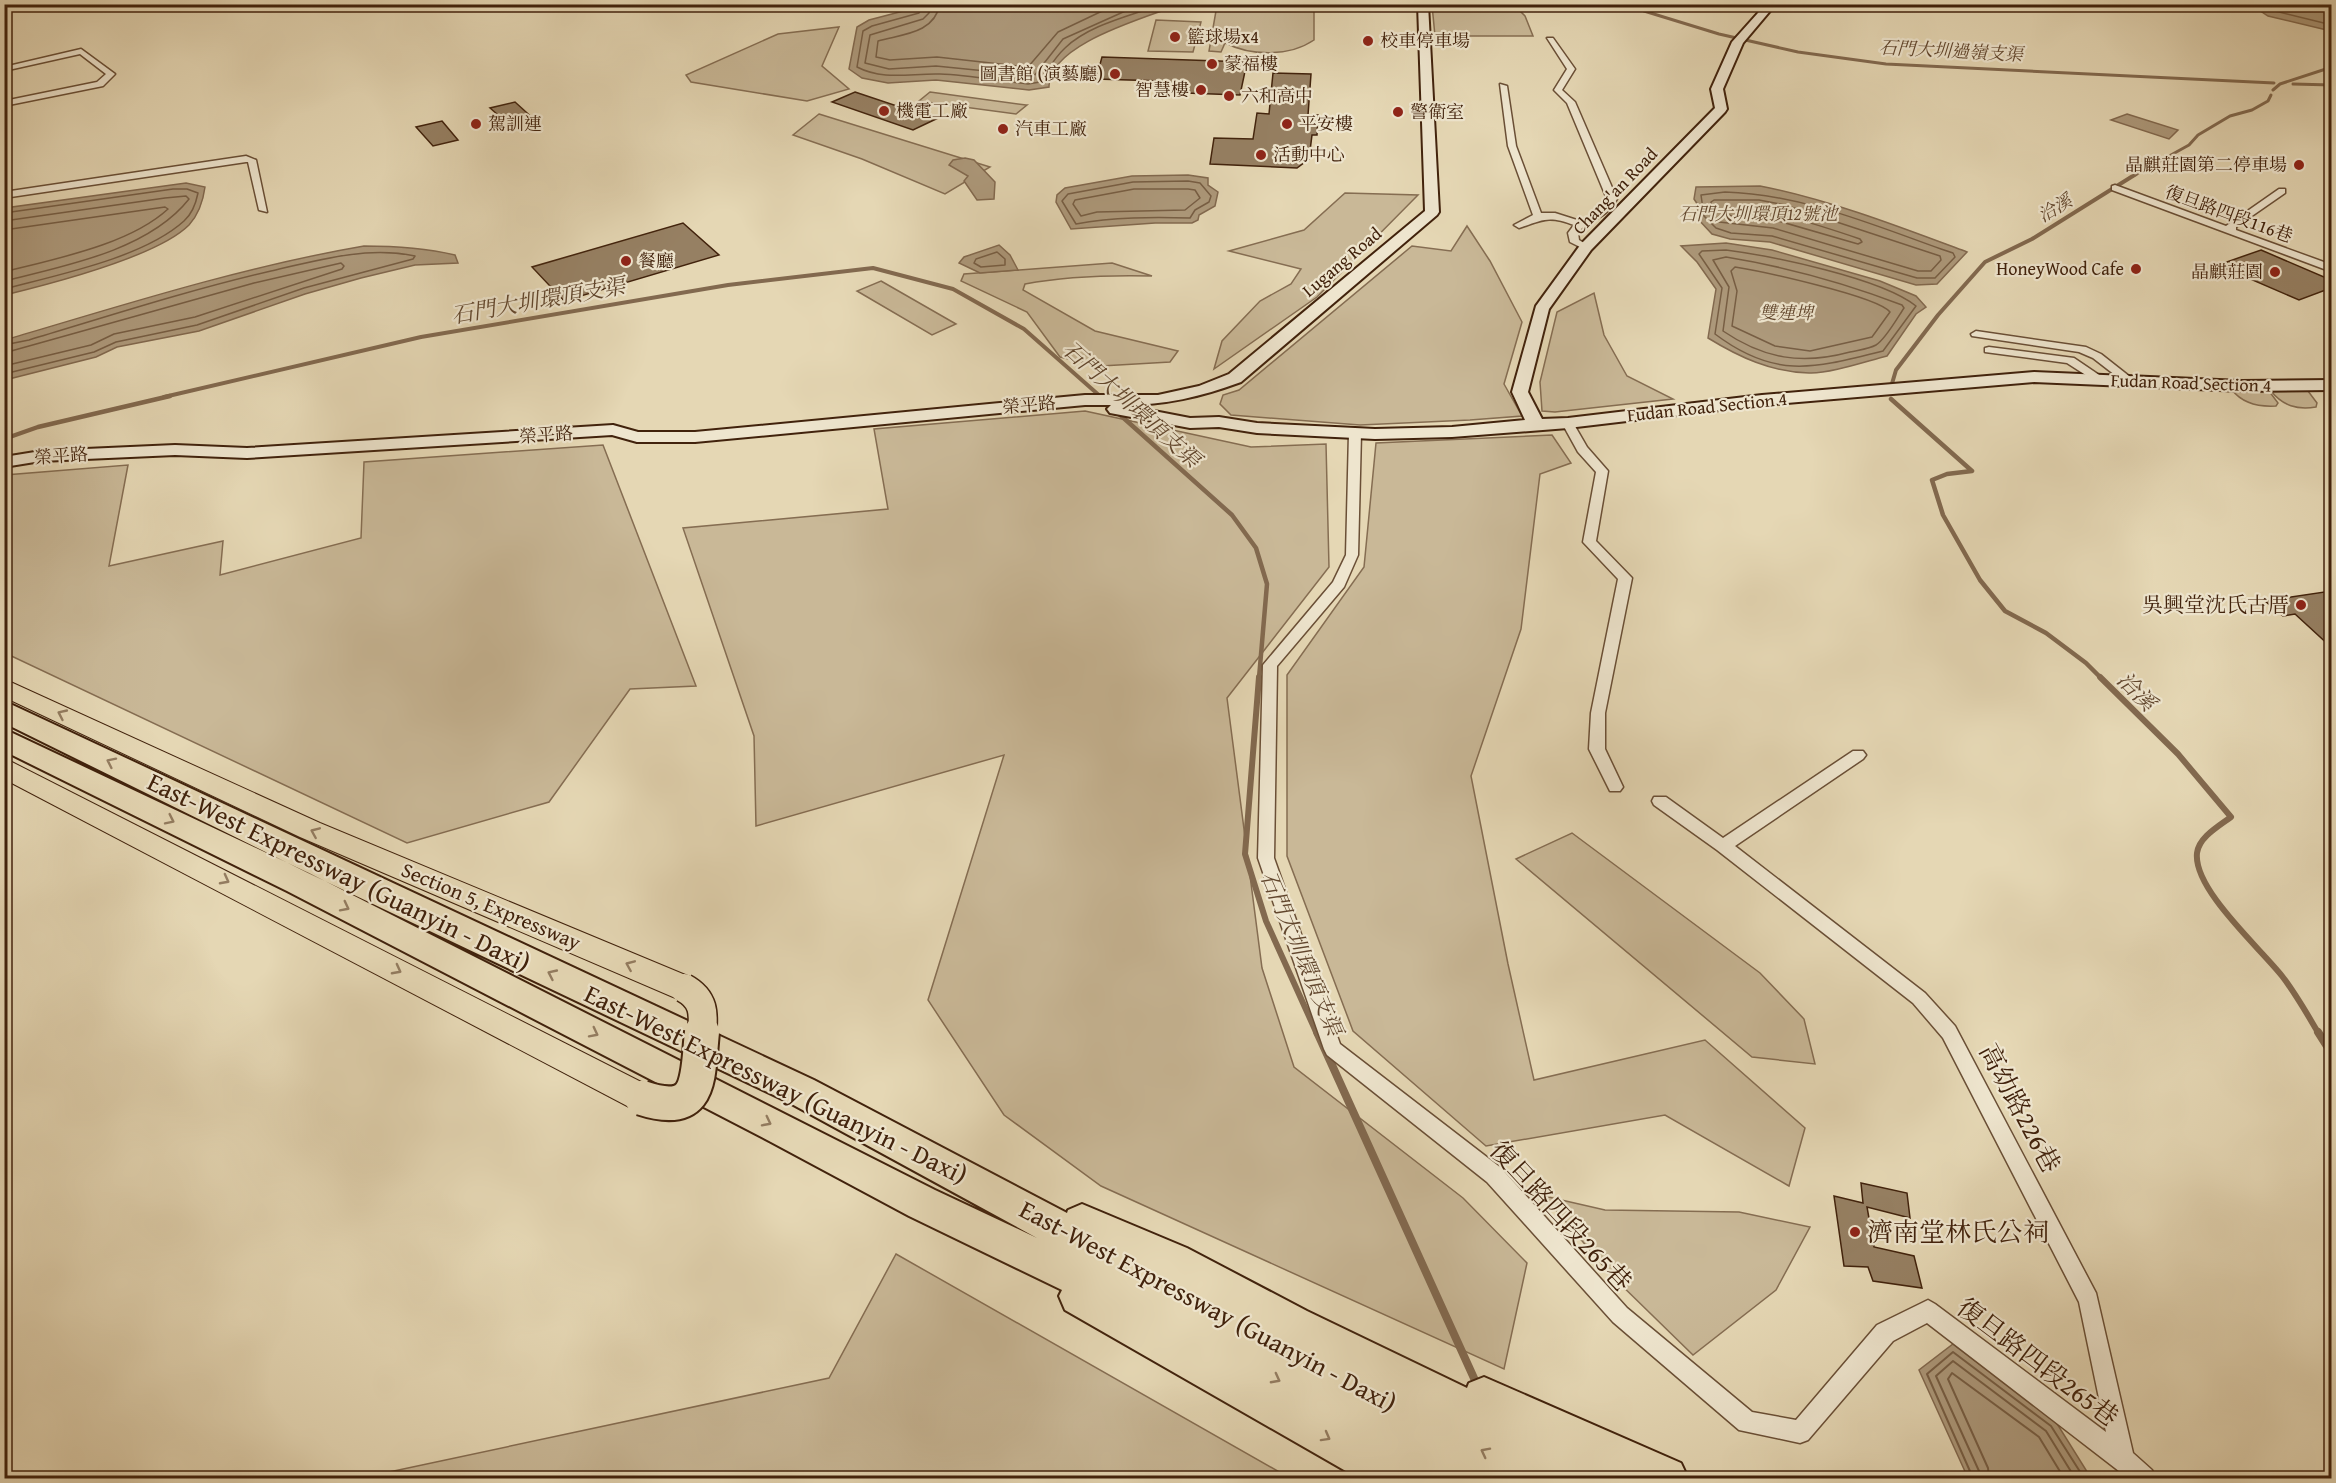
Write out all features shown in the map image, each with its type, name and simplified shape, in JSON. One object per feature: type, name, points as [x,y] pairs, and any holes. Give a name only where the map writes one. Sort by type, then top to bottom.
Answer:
[{"type":"highway","name":"East-West Expressway (Guanyin - Daxi)","points":[[4,711],[319,864],[801,1091],[962,1176],[1153,1296],[1461,1479]]},
{"type":"highway","name":"East-West Expressway (Guanyin - Daxi)","points":[[4,739],[298,882],[922,1203],[1153,1296],[1537,1479]]},
{"type":"highway","points":[[1153,1296],[1293,1325],[1452,1384],[1666,1479]]},
{"type":"highway","points":[[1153,1296],[1399,1479]]},
{"type":"highway","points":[[1293,1325],[1606,1479]]},
{"type":"main road","name":"Section 5, Expressway","points":[[4,687],[310,830],[684,988],[696,995],[703,1009],[698,1080],[689,1098],[682,1103],[669,1106],[642,1098],[4,767]]},
{"type":"street","name":"Lugang Road","points":[[1085,400],[1158,400],[1204,390],[1235,378],[1432,212],[1427,105],[1429,99],[1423,4]]},
{"type":"street","name":"Chang'an Road","points":[[1536,424],[1520,392],[1541,309],[1586,247],[1721,109],[1717,89],[1742,39],[1766,9],[1774,4]]},
{"type":"street","points":[[1519,225],[1537,214],[1561,216],[1579,224],[1592,221],[1607,209],[1611,199],[1607,184],[1571,102],[1558,90],[1571,69],[1550,40]]},
{"type":"street","points":[[4,69],[81,51],[111,74],[100,84],[4,104]]},
{"type":"street","points":[[1503,86],[1512,146],[1537,214]]},
{"type":"street","points":[[4,195],[246,159],[252,160],[264,210]]},
{"type":"street","name":"復旦路四段116巷","points":[[2115,188],[2331,269]]},
{"type":"street","points":[[2232,232],[2231,226],[2282,191]]},
{"type":"street","points":[[1579,224],[1573,233],[1575,242],[1586,247]]},
{"type":"street","points":[[1976,334],[2082,349],[2097,356],[2128,380]]},
{"type":"street","points":[[1989,350],[2070,360],[2099,379]]},
{"type":"street","name":"Fudan Road Section 4","points":[[1085,400],[1139,415],[1190,423],[1355,433],[1452,432],[1568,423],[1762,400],[2034,377],[2242,386],[2331,385]]},
{"type":"street","points":[[1204,390],[1196,409],[1219,423]]},
{"type":"street","name":"榮平路","points":[[4,462],[41,456],[175,450],[247,453],[613,430],[637,437],[695,437],[1085,400]]},
{"type":"street","points":[[1568,423],[1582,449],[1602,471],[1589,542],[1625,578],[1598,713],[1597,749],[1615,788]]},
{"type":"street","name":"復旦路四段265巷","points":[[1355,433],[1352,555],[1339,584],[1270,665],[1266,858],[1333,1048],[1494,1175],[1620,1315],[1747,1422],[1800,1432],[1885,1333],[1928,1311],[2123,1459]]},
{"type":"street","points":[[1723,846],[1858,755]]},
{"type":"street","name":"高幼路226巷","points":[[1660,801],[1723,846],[1918,998],[1949,1032],[2090,1300],[2123,1459]]},
{"type":"street","points":[[2123,1459],[2144,1479]]},
{"type":"shaded area","points":[[1217,5],[1314,5],[1314,40],[1304,46],[1282,52],[1258,52],[1225,43],[1221,52],[1209,51]]},
{"type":"shaded area","points":[[1432,5],[1514,5],[1525,16],[1533,36],[1435,36]]},
{"type":"shaded area","name":"籃球場x4","points":[[1156,20],[1201,22],[1193,52],[1148,51]]},
{"type":"shaded area","points":[[839,27],[822,66],[849,89],[807,101],[691,82],[686,75],[778,34]]},
{"type":"shaded area","points":[[930,92],[1027,105],[1016,114],[919,101]]},
{"type":"shaded area","points":[[819,114],[990,167],[945,194],[862,159],[793,135]]},
{"type":"shaded area","points":[[1345,193],[1418,195],[1317,297],[1214,369],[1222,341],[1260,301],[1291,284],[1301,269],[1229,251],[1304,230]]},
{"type":"shaded area","points":[[1467,226],[1490,261],[1522,322],[1504,384],[1522,416],[1360,425],[1231,415],[1220,404],[1223,395],[1239,390],[1412,246],[1451,251]]},
{"type":"shaded area","points":[[1112,263],[1152,276],[1057,279],[1025,284],[1023,290],[1095,331],[1178,351],[1170,362],[1101,366],[1060,357],[1027,312],[961,281],[964,274]]},
{"type":"shaded area","points":[[881,281],[956,324],[932,335],[857,291]]},
{"type":"shaded area","points":[[1594,293],[1604,335],[1627,376],[1673,399],[1555,412],[1542,411],[1540,382],[1557,312]]},
{"type":"shaded area","points":[[2232,390],[2269,391],[2278,403],[2276,406],[2252,404],[2241,399]]},
{"type":"shaded area","points":[[2271,391],[2308,391],[2317,403],[2316,407],[2291,406]]},
{"type":"shaded area","points":[[1085,411],[1251,447],[1326,444],[1329,567],[1227,698],[1262,968],[1294,1067],[1463,1198],[1527,1263],[1504,1369],[1101,1186],[1004,1115],[928,1000],[1004,755],[756,826],[754,736],[683,528],[888,509],[874,429]]},
{"type":"shaded area","points":[[1552,435],[1571,463],[1540,474],[1521,629],[1471,776],[1508,964],[1534,1080],[1705,1040],[1805,1128],[1789,1186],[1665,1115],[1486,1146],[1353,1031],[1287,856],[1287,675],[1364,567],[1376,443]]},
{"type":"shaded area","points":[[603,445],[696,686],[630,689],[549,802],[407,843],[5,653],[5,475],[128,465],[109,566],[223,541],[220,575],[361,538],[364,462]]},
{"type":"shaded area","points":[[1572,833],[1760,973],[1804,1019],[1815,1064],[1752,1057],[1516,859]]},
{"type":"shaded area","points":[[1544,1196],[1605,1210],[1739,1212],[1810,1227],[1776,1290],[1693,1355],[1611,1275]]},
{"type":"shaded area","points":[[896,1254],[1290,1478],[361,1478],[829,1378]]},
{"type":"water","points":[[930,4],[1178,5],[1122,25],[1081,46],[1064,58],[1053,72],[1049,87],[1029,90],[936,80],[888,83],[862,78],[849,69],[857,27],[869,20]]},
{"type":"water","points":[[2256,5],[2331,5],[2331,31],[2268,16],[2256,8]]},
{"type":"water","points":[[2127,114],[2178,130],[2169,139],[2111,120]]},
{"type":"water","points":[[965,158],[974,160],[995,182],[994,199],[977,200],[964,181],[968,176],[949,165],[953,160]]},
{"type":"water","points":[[1188,175],[1208,178],[1208,185],[1218,192],[1215,206],[1199,215],[1198,220],[1192,223],[1155,223],[1071,229],[1056,202],[1057,195],[1065,188],[1132,176]]},
{"type":"water","points":[[186,183],[205,187],[203,198],[192,221],[174,237],[102,268],[5,295],[5,208]]},
{"type":"water","name":"石門大圳環頂12號池","points":[[1760,186],[1839,206],[1967,252],[1937,284],[1916,285],[1770,242],[1730,239],[1712,234],[1697,218],[1698,205],[1694,199],[1696,187]]},
{"type":"water","name":"雙連埤","points":[[1726,243],[1772,250],[1880,281],[1916,296],[1926,307],[1916,314],[1887,356],[1817,373],[1782,370],[1756,362],[1708,338],[1716,289],[1697,262],[1681,246]]},
{"type":"water","points":[[999,245],[1010,255],[1018,270],[980,273],[959,263],[964,257]]},
{"type":"water","points":[[364,246],[410,248],[444,253],[455,255],[458,263],[415,265],[361,278],[305,294],[199,331],[117,347],[96,357],[5,380],[5,340],[228,276]]},
{"type":"water","points":[[1953,1344],[2056,1422],[2091,1478],[1968,1478],[1919,1370]]},
{"type":"building","points":[[1102,57],[1247,62],[1240,95],[1158,92],[1162,81],[1096,79]]},
{"type":"building","points":[[1273,73],[1311,74],[1308,115],[1318,115],[1317,135],[1312,135],[1309,159],[1297,168],[1210,164],[1214,138],[1253,139],[1257,113],[1269,114]]},
{"type":"building","name":"機電工廠","points":[[855,92],[936,119],[913,130],[832,102]]},
{"type":"building","points":[[515,102],[536,121],[512,127],[490,108]]},
{"type":"building","points":[[442,121],[458,140],[433,146],[416,127]]},
{"type":"building","name":"餐廳","points":[[683,223],[719,255],[564,301],[532,267]]},
{"type":"building","name":"晶麒莊園","points":[[2261,250],[2331,280],[2331,288],[2299,300],[2218,265]]},
{"type":"building","name":"吳興堂沈氏古厝","points":[[2331,591],[2331,647],[2295,614],[2283,616],[2265,601]]},
{"type":"building","name":"濟南堂林氏公祠","points":[[1861,1183],[1907,1193],[1910,1218],[1867,1207],[1874,1247],[1914,1256],[1922,1288],[1873,1281],[1868,1267],[1844,1266],[1834,1196],[1863,1203]]},
{"type":"waterway","name":"石門大圳過嶺支渠","points":[[1634,4],[1644,11],[1719,34],[1798,52],[1886,64],[2274,83]]},
{"type":"waterway","name":"洽溪","points":[[2273,90],[2280,84],[2332,67]]},
{"type":"waterway","name":"石門大圳過嶺支渠","points":[[2293,84],[2332,85]]},
{"type":"waterway","name":"洽溪","points":[[2133,176],[2189,145],[2198,135],[2230,116],[2252,110],[2268,101],[2271,95]]},
{"type":"waterway","name":"洽溪","points":[[1891,387],[1896,370],[1938,315],[1985,262],[2032,239],[2136,174]]},
{"type":"waterway","name":"石門大圳環頂支渠","points":[[164,397],[421,337],[728,285],[873,268],[953,289],[1024,329],[1101,397]]},
{"type":"waterway","name":"石門大圳環頂支渠","points":[[4,439],[38,427],[170,396]]},
{"type":"waterway","name":"石門大圳環頂支渠","points":[[1099,396],[1232,515],[1256,548],[1267,584],[1259,678]]},
{"type":"waterway","name":"洽溪","points":[[1891,399],[1972,471],[1947,474],[1932,480],[1943,515],[1980,580],[2005,611],[2046,633],[2086,663],[2100,677]]},
{"type":"waterway","name":"石門大圳環頂支渠","points":[[1259,677],[1245,854],[1266,921],[1317,1034]]},
{"type":"waterway","name":"洽溪","points":[[2100,677],[2178,754],[2231,817],[2210,832],[2201,842],[2197,853],[2199,867],[2216,900],[2282,976],[2319,1034]]},
{"type":"waterway","name":"石門大圳環頂支渠","points":[[1317,1032],[1478,1387]]},
{"type":"waterway","name":"洽溪","points":[[2318,1032],[2332,1054]]},
{"type":"place","name":"籃球場x4","points":[[1175,37]]},
{"type":"place","name":"校車停車場","points":[[1368,41]]},
{"type":"place","name":"蒙福樓","points":[[1212,64]]},
{"type":"place","name":"圖書館 (演藝廳)","points":[[1115,74]]},
{"type":"place","name":"智慧樓","points":[[1201,90]]},
{"type":"place","name":"六和高中","points":[[1229,96]]},
{"type":"place","name":"機電工廠","points":[[884,111]]},
{"type":"place","name":"警衛室","points":[[1398,112]]},
{"type":"place","name":"駕訓連","points":[[476,124]]},
{"type":"place","name":"平安樓","points":[[1287,124]]},
{"type":"place","name":"汽車工廠","points":[[1003,129]]},
{"type":"place","name":"活動中心","points":[[1261,155]]},
{"type":"place","name":"晶麒莊園第二停車場","points":[[2299,165]]},
{"type":"place","name":"餐廳","points":[[626,261]]},
{"type":"place","name":"HoneyWood Cafe","points":[[2136,269]]},
{"type":"place","name":"晶麒莊園","points":[[2275,272]]},
{"type":"place","name":"吳興堂沈氏古厝","points":[[2301,605]]},
{"type":"place","name":"濟南堂林氏公祠","points":[[1855,1232]]}]
